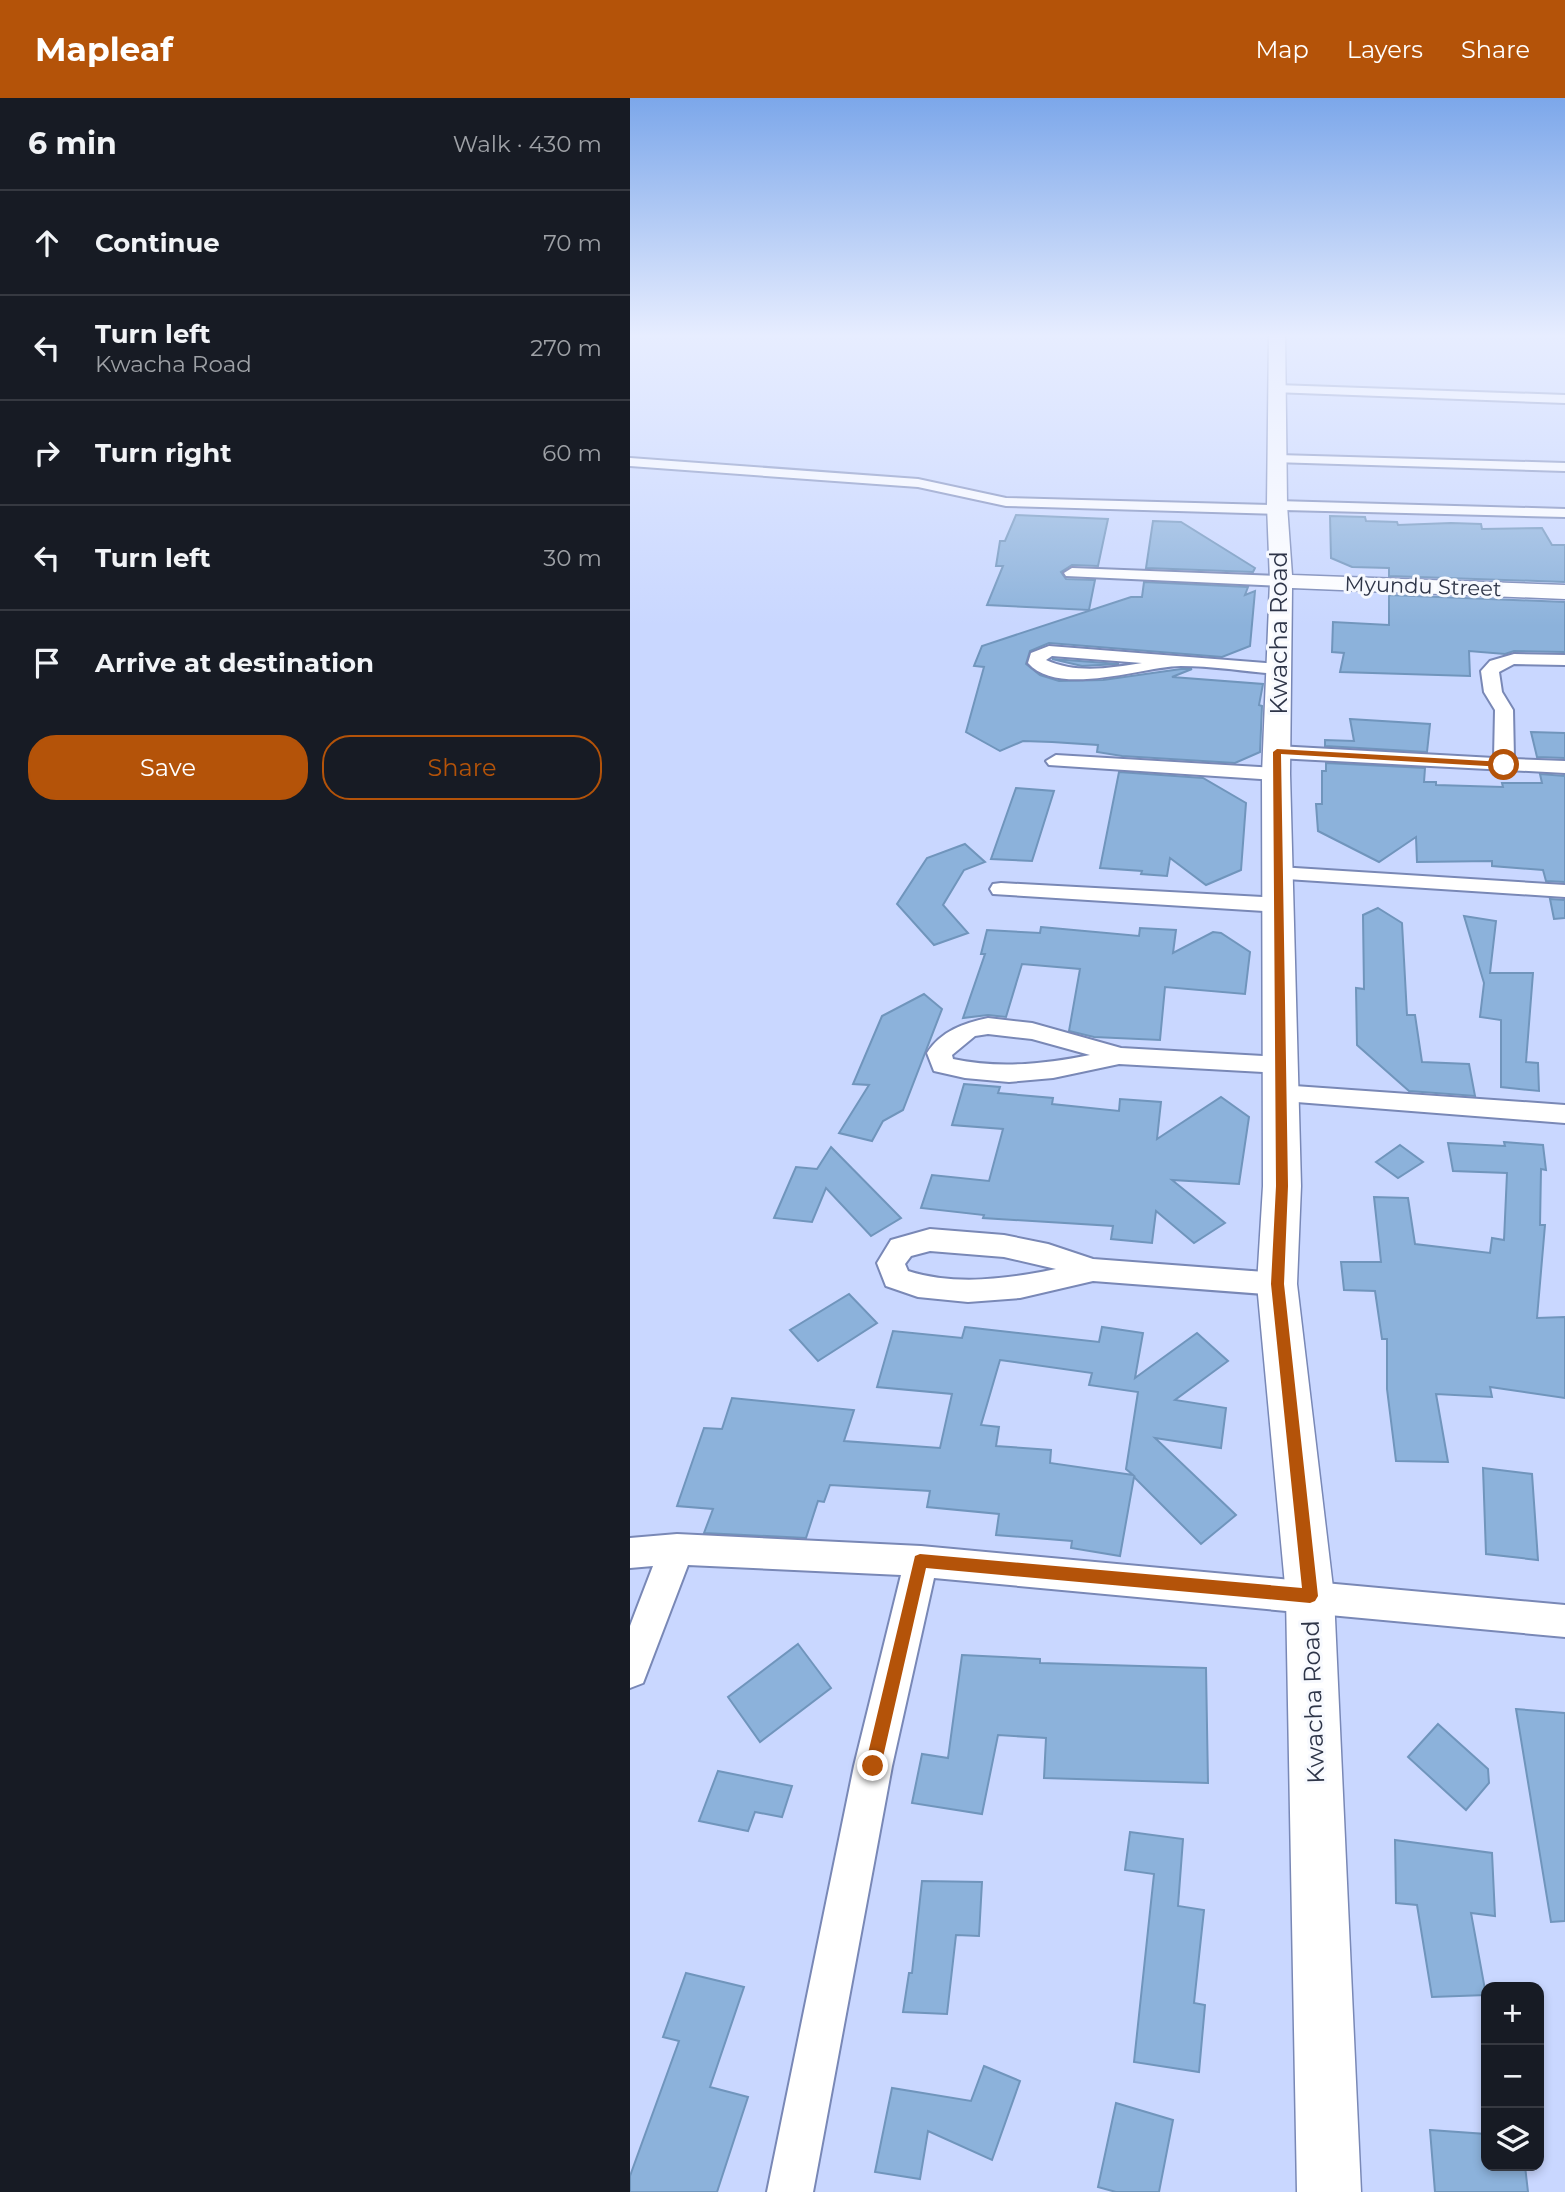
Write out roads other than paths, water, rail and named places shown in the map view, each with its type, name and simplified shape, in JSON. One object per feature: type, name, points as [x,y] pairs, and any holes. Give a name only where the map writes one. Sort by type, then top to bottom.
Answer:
[{"type":"main road","name":"Kwacha Road","points":[[1278,431],[1281,581],[1277,763],[1282,1186],[1277,1284],[1310,1596],[1329,2192]]},
{"type":"main road","name":"Myundu Street","points":[[1281,581],[1565,592]]},
{"type":"street","points":[[1278,459],[1565,467]]},
{"type":"street","points":[[630,463],[782,471],[918,483],[1006,502],[1565,513]]},
{"type":"street","points":[[1072,573],[1281,581]]},
{"type":"street","points":[[1181,660],[1129,671],[1068,672],[1044,668],[1037,663],[1037,657],[1049,651],[1181,660],[1279,670]]},
{"type":"street","points":[[1504,765],[1504,710],[1493,692],[1490,671],[1496,663],[1508,659],[1565,660]]},
{"type":"street","points":[[1056,761],[1565,767]]},
{"type":"street","points":[[1001,889],[1565,891]]},
{"type":"street","points":[[1119,1056],[1065,1070],[1014,1074],[968,1072],[943,1065],[939,1053],[967,1030],[988,1026],[1032,1031],[1083,1043],[1119,1056],[1279,1079],[1565,1114]]},
{"type":"street","points":[[1093,1270],[1048,1284],[1019,1287],[919,1288],[896,1278],[891,1264],[901,1248],[930,1240],[1004,1246],[1048,1255],[1093,1270],[1277,1284]]},
{"type":"street","points":[[630,1553],[677,1549],[920,1560],[1565,1621]]},
{"type":"street","points":[[630,1671],[677,1549]]},
{"type":"street","points":[[790,2192],[870,1779],[920,1560]]}]
